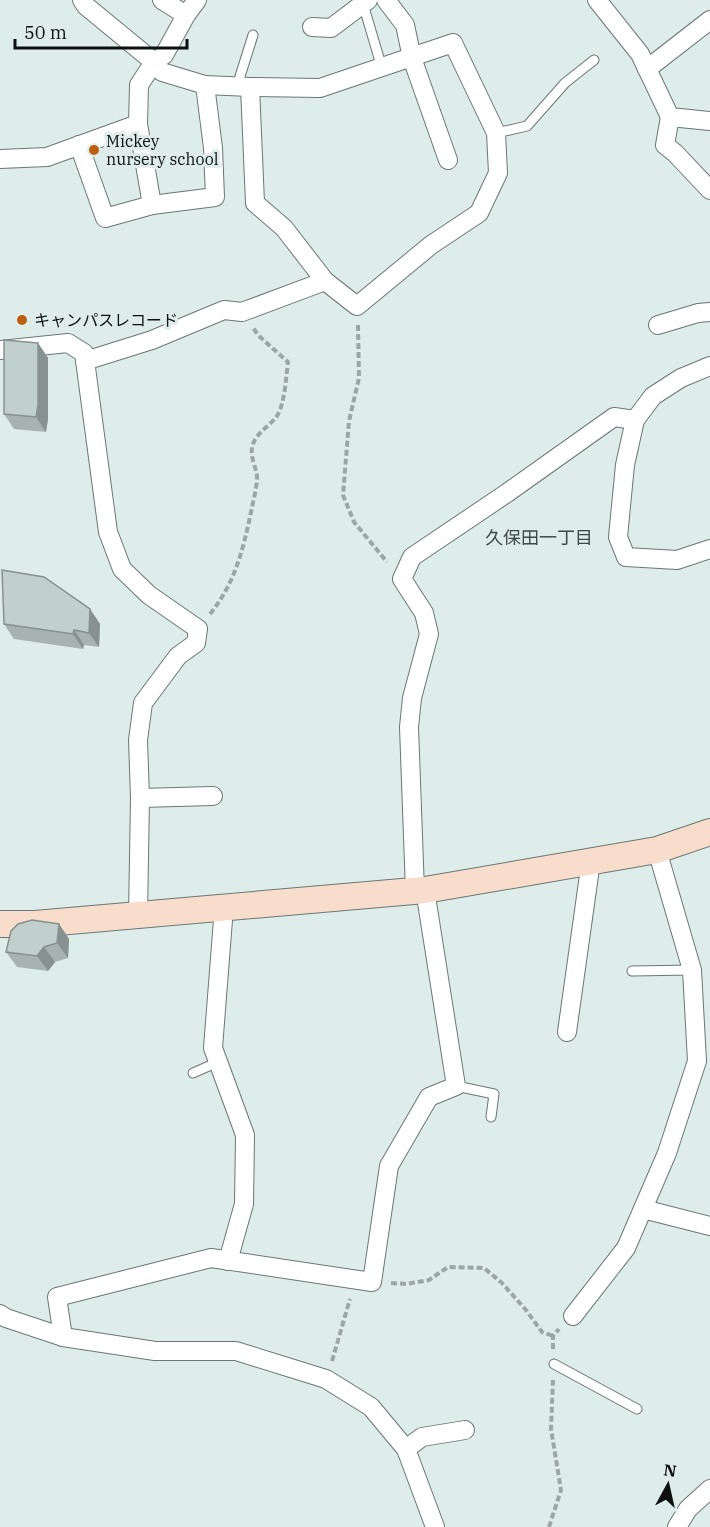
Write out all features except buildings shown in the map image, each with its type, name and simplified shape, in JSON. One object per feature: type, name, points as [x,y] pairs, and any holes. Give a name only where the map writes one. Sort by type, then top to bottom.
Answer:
[{"type":"street","points":[[162,0],[186,15]]},
{"type":"street","points":[[152,205],[138,124],[139,85],[154,62],[164,55],[197,0]]},
{"type":"street","points":[[386,0],[405,25],[412,58],[448,160]]},
{"type":"street","points":[[597,0],[640,54],[669,117],[665,145],[710,190]]},
{"type":"street","points":[[85,2],[154,62],[162,72],[205,85],[320,88],[453,43],[496,133],[498,173],[479,213],[431,245],[357,306],[325,281],[284,228],[255,203],[243,87]]},
{"type":"street","points":[[312,27],[331,28],[365,2]]},
{"type":"street","points":[[647,69],[710,20]]},
{"type":"street","points":[[79,145],[105,218],[152,205],[215,197],[213,148],[205,85]]},
{"type":"street","points":[[669,117],[710,121]]},
{"type":"street","points":[[0,159],[47,157],[138,124]]},
{"type":"street","points":[[85,361],[152,340],[224,310],[242,312],[325,281]]},
{"type":"street","points":[[658,325],[698,313],[710,312]]},
{"type":"street","points":[[0,350],[68,343],[84,353],[108,532],[122,569],[149,595],[198,629],[196,643],[178,656],[143,703],[138,740],[140,798],[138,915]]},
{"type":"street","points":[[710,366],[681,378],[653,396],[635,420],[625,465],[618,537],[626,557],[676,560],[710,549]]},
{"type":"street","points":[[63,1337],[57,1297],[212,1258],[372,1282],[389,1166],[429,1097],[456,1086],[420,890],[410,727],[412,699],[429,634],[424,613],[402,579],[412,557],[614,417],[635,420]]},
{"type":"street","points":[[140,798],[213,796]]},
{"type":"street","points":[[0,924],[35,924],[420,890],[657,850],[710,832]]},
{"type":"street","points":[[573,1316],[626,1248],[667,1153],[697,1061],[692,970],[657,850]]},
{"type":"street","points":[[567,1032],[591,861]]},
{"type":"street","points":[[224,907],[213,1048],[245,1135],[244,1204],[228,1261]]},
{"type":"street","points":[[643,1209],[710,1226]]},
{"type":"street","points":[[0,1314],[63,1337],[155,1351],[236,1351],[326,1379],[371,1407],[406,1449],[435,1527]]},
{"type":"street","points":[[406,1449],[422,1437],[465,1430]]},
{"type":"street","points":[[677,1527],[688,1509],[710,1489]]},
{"type":"lane","points":[[365,2],[381,68]]},
{"type":"lane","points":[[243,87],[253,35]]},
{"type":"lane","points":[[496,133],[527,126],[565,83],[594,60]]},
{"type":"lane","points":[[632,971],[692,970]]},
{"type":"lane","points":[[193,1073],[218,1062]]},
{"type":"lane","points":[[456,1086],[494,1094],[490,1117]]},
{"type":"lane","points":[[554,1364],[637,1409]]},
{"type":"path","points":[[357,306],[359,378],[349,421],[343,495],[354,522],[402,579]]},
{"type":"path","points":[[198,629],[220,602],[233,577],[245,542],[258,477],[252,448],[258,434],[277,415],[282,402],[288,362],[260,337],[242,312]]},
{"type":"path","points":[[326,1379],[353,1289],[372,1282],[406,1284],[429,1280],[448,1267],[483,1268],[502,1283],[542,1332],[553,1336]]},
{"type":"path","points":[[549,1527],[561,1490],[551,1429],[553,1336],[573,1316]]},
{"type":"place","name":"Mickey nursery school","points":[[94,150]]},
{"type":"place","name":"キャンパスレコード","points":[[22,320]]},
{"type":"district","name":"久保田一丁目","points":[[539,538]]}]
